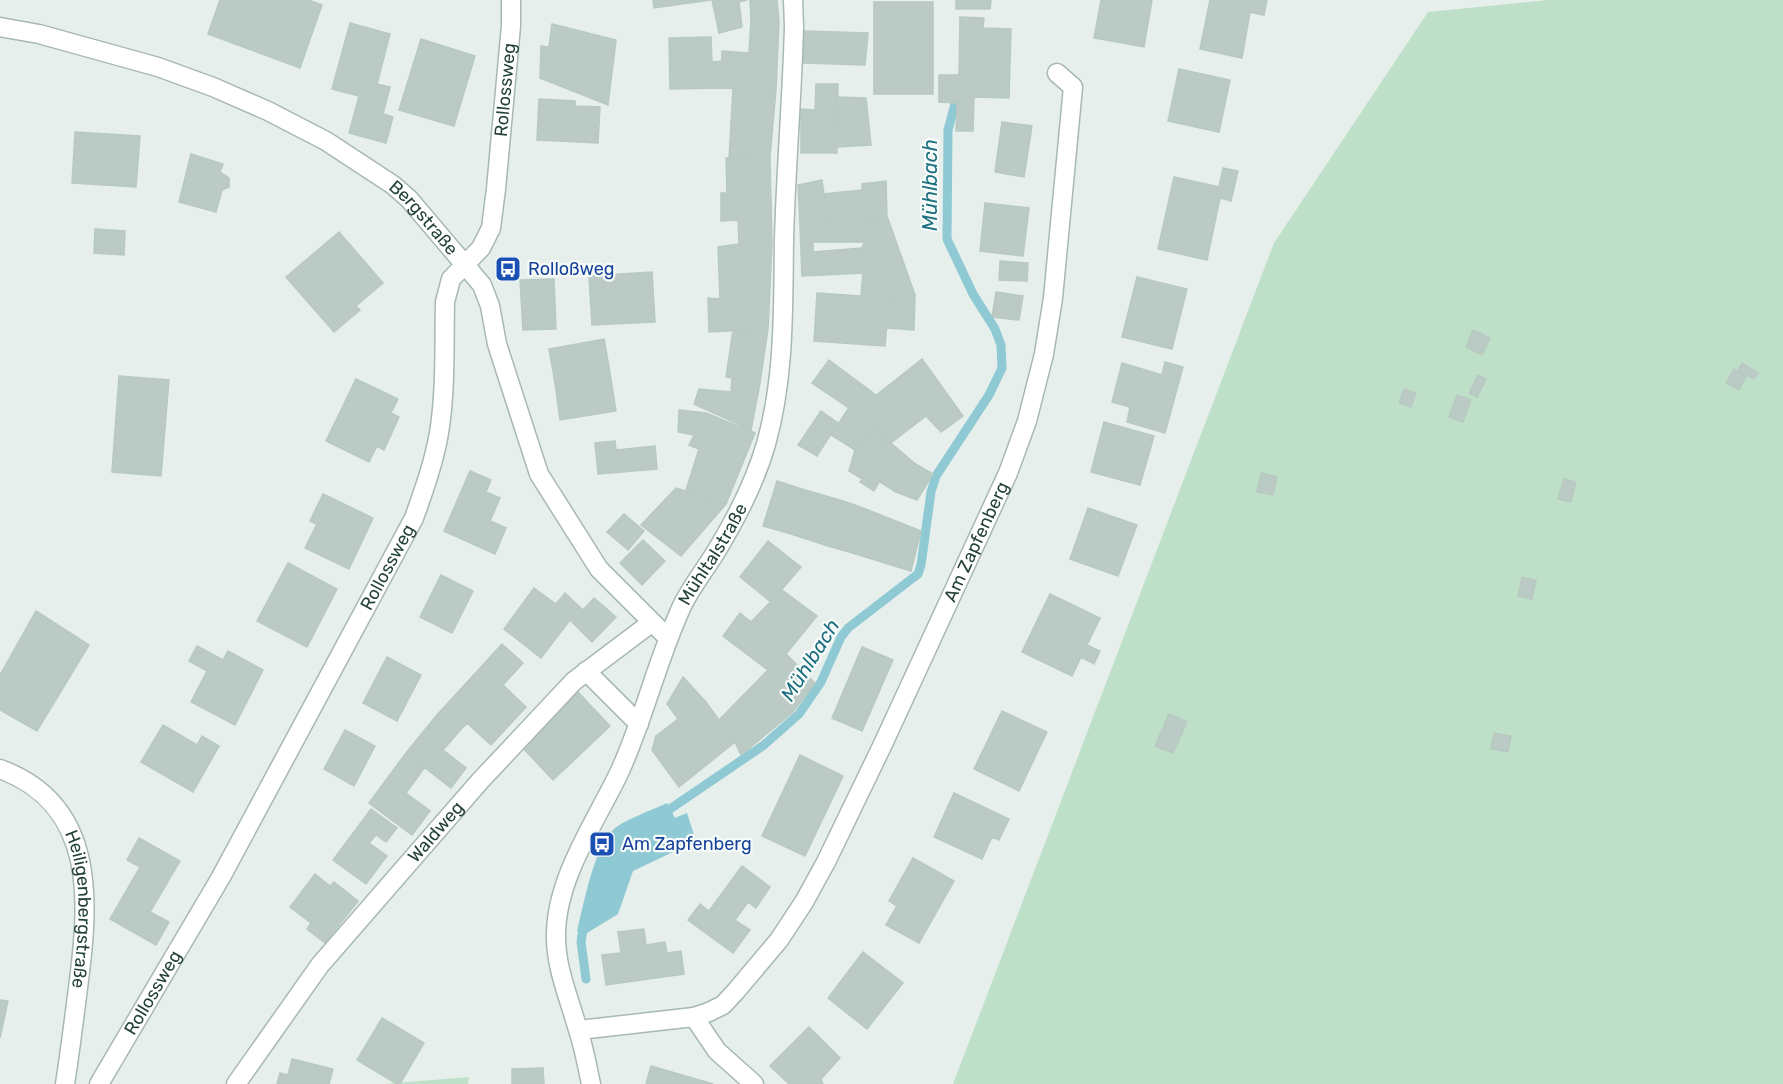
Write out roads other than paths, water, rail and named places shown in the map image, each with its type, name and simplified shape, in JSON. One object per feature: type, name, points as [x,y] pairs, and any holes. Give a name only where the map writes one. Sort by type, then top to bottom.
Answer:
[{"type":"street","name":"Rollossweg","points":[[99,1084],[221,877],[414,518],[426,486],[439,433],[443,403],[447,291],[451,279],[481,248],[490,228],[504,108],[511,0]]},
{"type":"street","name":"Mühltalstraße","points":[[591,1084],[579,1030],[566,994],[557,953],[556,930],[559,911],[582,846],[620,771],[639,724],[668,638],[684,603],[720,545],[749,490],[760,462],[773,416],[782,344],[784,236],[794,38],[793,0]]},
{"type":"street","name":"Bergstraße","points":[[0,27],[39,34],[158,67],[213,87],[326,141],[393,185],[409,199],[482,285],[490,306],[497,344],[540,474],[598,569],[651,623]]},
{"type":"street","name":"Am Zapfenberg","points":[[579,1030],[694,1017],[723,1005],[779,940],[804,902],[826,862],[884,744],[1019,445],[1033,402],[1044,354],[1055,286],[1073,87],[1058,73]]},
{"type":"street","points":[[651,623],[668,638]]},
{"type":"street","name":"Waldweg","points":[[236,1084],[320,965],[480,781],[574,681],[651,623]]},
{"type":"street","points":[[586,671],[639,724]]},
{"type":"street","name":"Heiligenbergstraße","points":[[0,769],[21,777],[48,797],[66,822],[81,857],[84,887],[82,947],[65,1084]]},
{"type":"street","points":[[694,1017],[717,1051],[754,1084]]},
{"type":"water","points":[[667,803],[675,818],[687,813],[696,841],[633,871],[618,914],[587,933],[577,931],[590,878],[606,839],[623,823]]},
{"type":"waterway","name":"Mühlbach","points":[[659,814],[670,809],[764,745],[799,714],[821,682],[841,637],[848,628],[918,574],[931,492],[936,476],[989,395],[1002,368],[1001,345],[995,329],[973,294],[947,239],[948,130],[955,104]]},
{"type":"waterway","name":"Mühlbach","points":[[584,922],[581,942],[586,979]]},
{"type":"place","name":"Rolloßweg","points":[[508,269]]},
{"type":"place","name":"Am Zapfenberg","points":[[602,844]]}]
